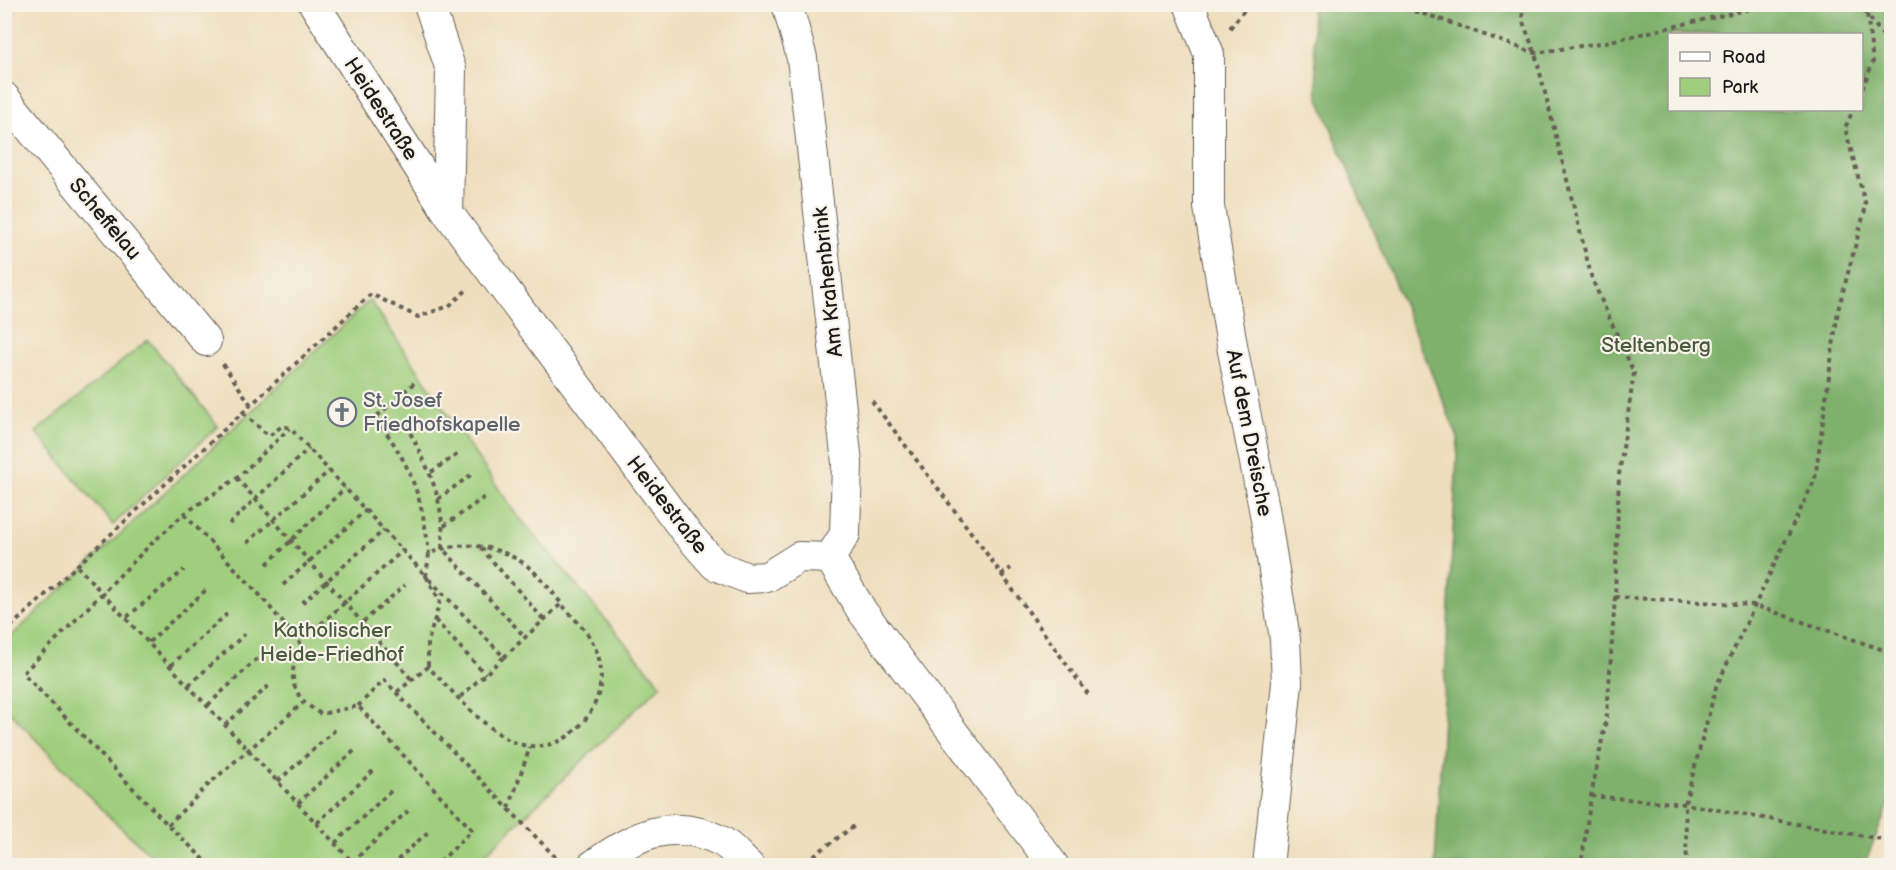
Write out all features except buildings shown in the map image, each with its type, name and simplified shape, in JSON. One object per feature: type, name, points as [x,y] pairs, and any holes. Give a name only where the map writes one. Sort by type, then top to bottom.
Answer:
[{"type":"street","name":"Heidestraße","points":[[314,4],[448,213],[489,271],[678,521],[715,565],[747,578],[767,577],[799,557],[830,558]]},
{"type":"street","name":"Heidestraße","points":[[429,4],[451,69],[448,213]]},
{"type":"street","name":"Am Krahenbrink","points":[[786,4],[802,58],[847,463],[845,534],[830,558]]},
{"type":"street","name":"Auf dem Dreische","points":[[1189,4],[1209,54],[1209,207],[1233,351],[1264,508],[1285,639],[1287,682],[1268,866]]},
{"type":"street","name":"Scheffelau","points":[[4,97],[206,341]]},
{"type":"street","points":[[830,558],[862,611],[1054,866]]},
{"type":"street","points":[[592,866],[618,846],[645,833],[675,829],[698,833],[723,842],[749,866]]},
{"type":"path","points":[[1388,4],[1434,16],[1535,53],[1606,42],[1772,4]]},
{"type":"path","points":[[1522,4],[1523,22],[1535,53],[1592,279],[1634,373],[1619,475],[1615,597],[1607,715],[1591,796],[1581,866]]},
{"type":"path","points":[[1859,4],[1892,47]]},
{"type":"path","points":[[1863,87],[1873,62],[1867,13]]},
{"type":"path","points":[[1687,866],[1685,804],[1716,687],[1815,479],[1838,310],[1866,206],[1845,128],[1852,111]]},
{"type":"path","points":[[4,633],[371,294],[418,317],[449,306],[489,271]]},
{"type":"path","points":[[206,341],[251,405]]},
{"type":"path","points":[[414,383],[375,418],[397,445],[412,475],[425,517],[429,554],[426,576],[440,601],[428,642],[428,667],[480,721],[511,741],[530,746],[558,743],[576,730],[591,714],[601,693],[600,665],[589,636],[521,561],[468,544],[442,548],[429,554]]},
{"type":"path","points":[[868,396],[1088,694]]},
{"type":"path","points":[[243,413],[269,436],[282,426],[290,428],[504,657]]},
{"type":"path","points":[[406,425],[431,472],[444,526],[442,548],[525,638]]},
{"type":"path","points":[[212,866],[168,825],[23,673],[103,591],[184,514],[237,478],[290,428]]},
{"type":"path","points":[[229,524],[309,448]]},
{"type":"path","points":[[431,472],[461,452]]},
{"type":"path","points":[[247,543],[329,471]]},
{"type":"path","points":[[438,500],[472,474]]},
{"type":"path","points":[[237,478],[412,680]]},
{"type":"path","points":[[267,564],[345,488]]},
{"type":"path","points":[[444,526],[486,496]]},
{"type":"path","points":[[283,585],[366,510]]},
{"type":"path","points":[[184,514],[258,593],[300,643],[293,662],[293,679],[303,703],[321,714],[357,706],[384,680],[563,866]]},
{"type":"path","points":[[302,603],[384,530]]},
{"type":"path","points":[[480,547],[544,620]]},
{"type":"path","points":[[321,624],[403,550]]},
{"type":"path","points":[[77,566],[103,591],[354,864],[408,811]]},
{"type":"path","points":[[1001,575],[1011,568]]},
{"type":"path","points":[[127,617],[184,570]]},
{"type":"path","points":[[363,622],[405,585]]},
{"type":"path","points":[[149,642],[207,589]]},
{"type":"path","points":[[1615,597],[1754,605],[1892,652]]},
{"type":"path","points":[[459,698],[561,604]]},
{"type":"path","points":[[171,665],[227,614]]},
{"type":"path","points":[[434,620],[485,674]]},
{"type":"path","points":[[189,686],[245,634]]},
{"type":"path","points":[[208,705],[262,654]]},
{"type":"path","points":[[396,692],[428,667]]},
{"type":"path","points":[[225,725],[272,683]]},
{"type":"path","points":[[168,825],[248,750],[303,703]]},
{"type":"path","points":[[357,706],[472,830],[436,866]]},
{"type":"path","points":[[278,782],[335,730]]},
{"type":"path","points":[[508,808],[530,746]]},
{"type":"path","points":[[298,803],[355,750]]},
{"type":"path","points":[[317,823],[374,770]]},
{"type":"path","points":[[334,843],[393,789]]},
{"type":"path","points":[[1591,796],[1685,804],[1892,841]]},
{"type":"path","points":[[799,866],[857,824]]},
{"type":"path","points":[[391,866],[428,832]]},
{"type":"green space","name":"Steltenberg","points":[[1311,5],[1891,5],[1892,797],[1864,865],[1435,865],[1458,438],[1318,96]]},
{"type":"green space","name":"Katholischer Heide-Friedhof","points":[[370,300],[513,510],[661,685],[474,865],[162,865],[106,814],[5,707],[5,642]]},
{"type":"green space","points":[[148,340],[218,426],[113,525],[36,432]]},
{"type":"place","name":"St. Josef Friedhofskapelle","points":[[342,412]]}]
